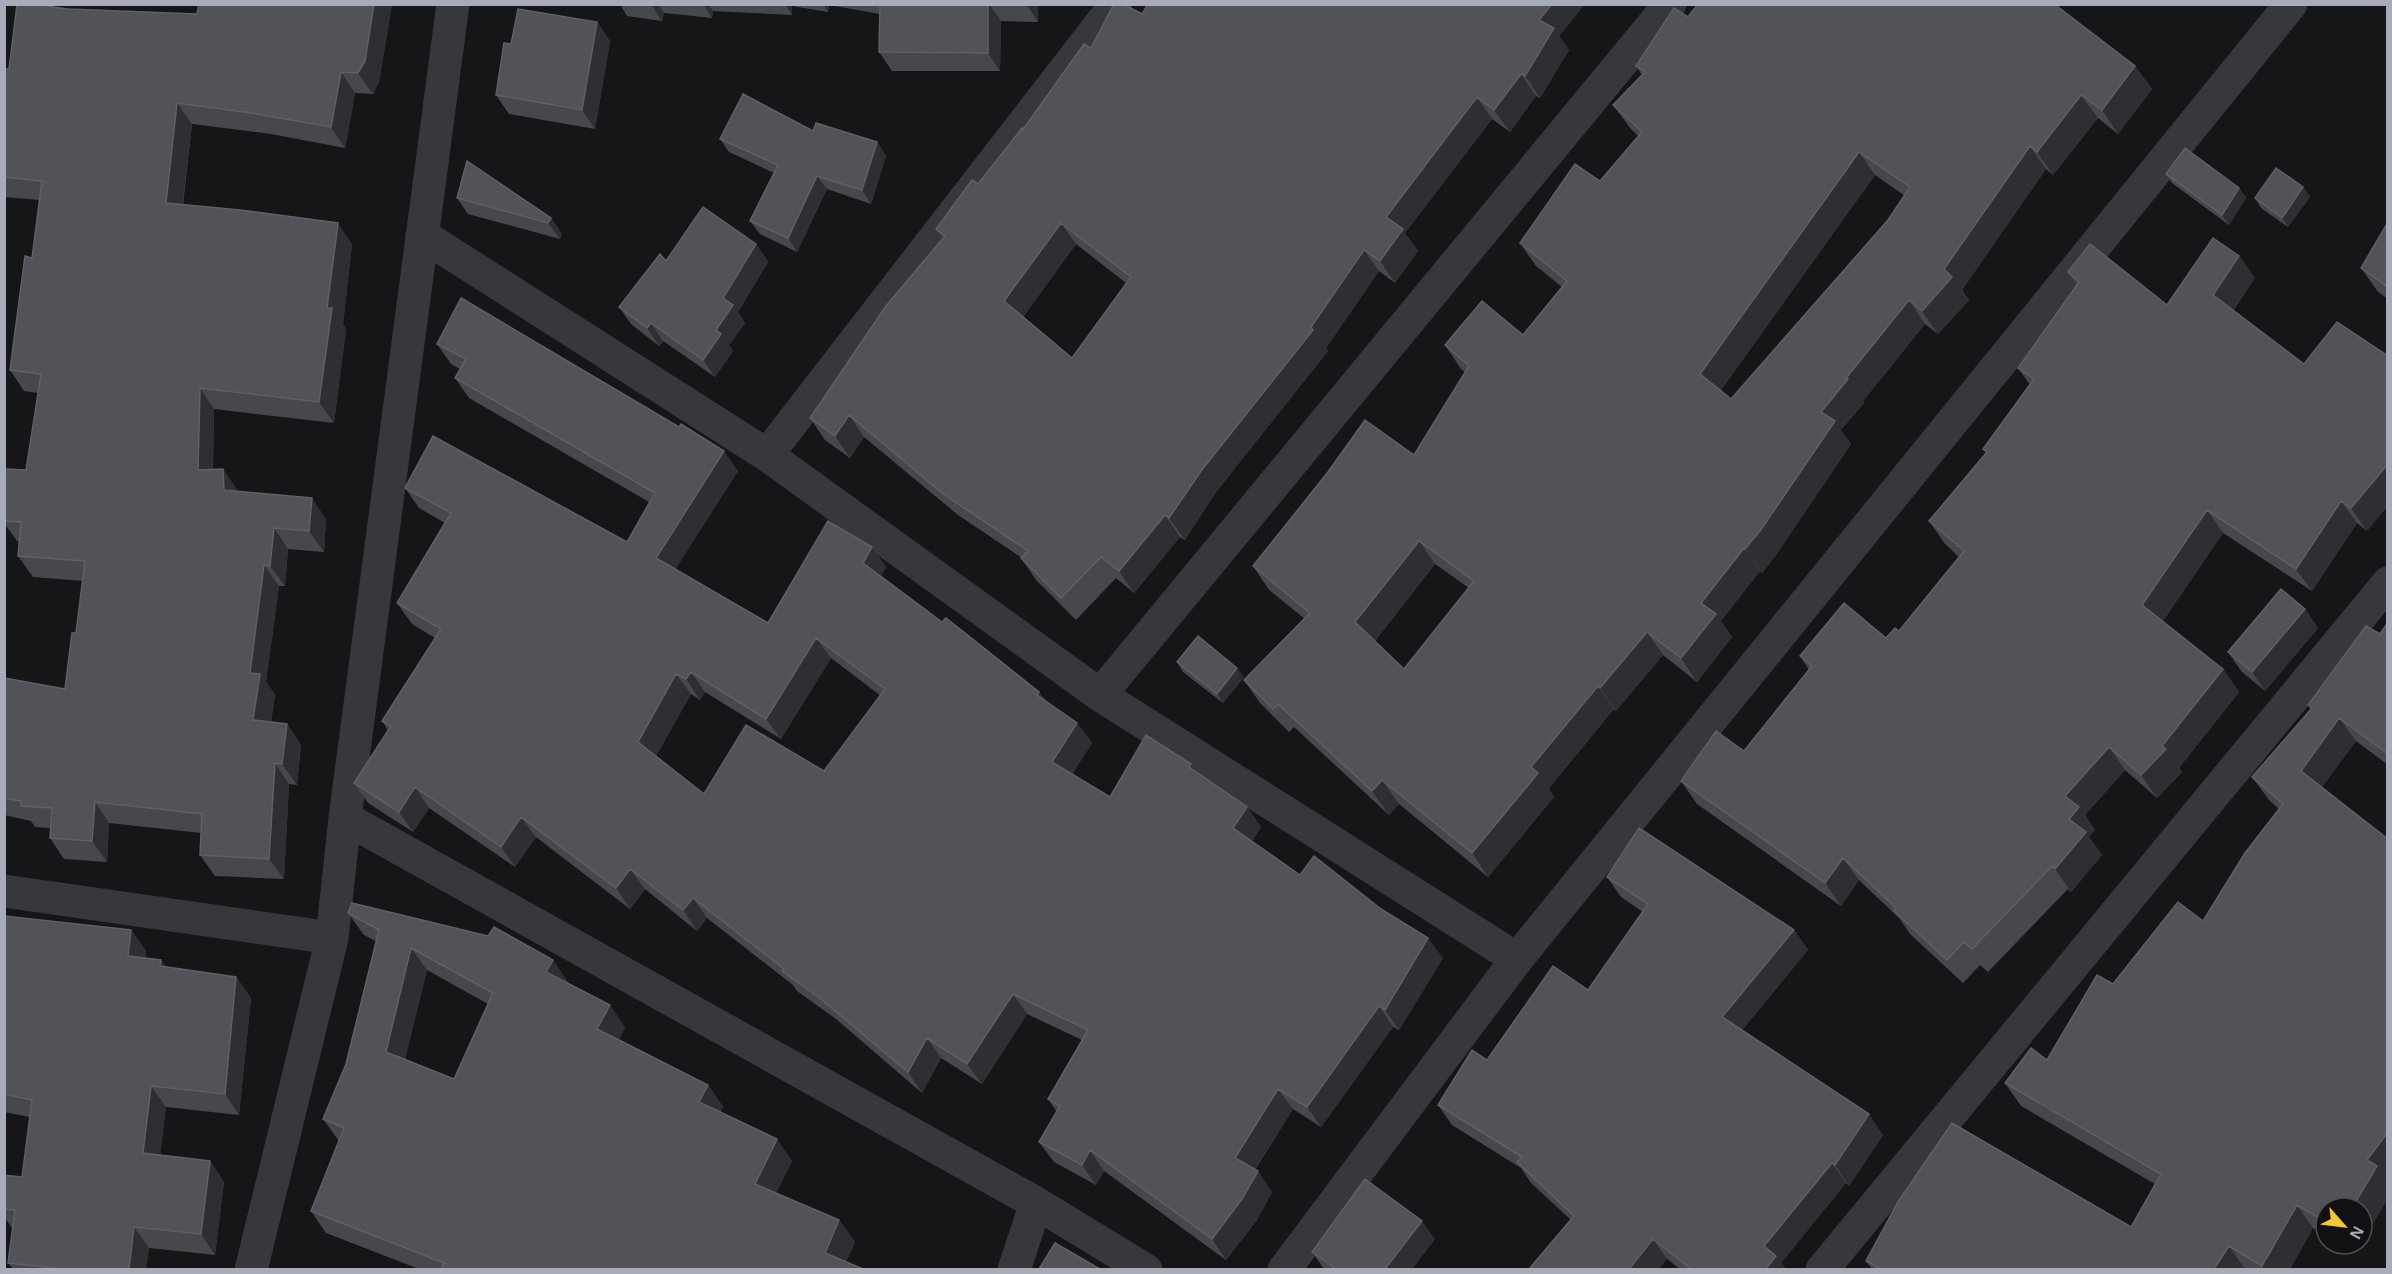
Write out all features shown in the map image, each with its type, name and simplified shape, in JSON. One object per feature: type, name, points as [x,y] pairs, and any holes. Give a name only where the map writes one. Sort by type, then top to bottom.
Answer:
[{"type":"street","points":[[251,1269],[332,938],[345,818],[453,4]]},
{"type":"street","points":[[767,455],[1116,4]]},
{"type":"street","points":[[1100,695],[1670,4]]},
{"type":"street","points":[[1284,1269],[1517,959],[2291,4]]},
{"type":"street","points":[[422,235],[767,455],[1100,695],[1517,959]]},
{"type":"street","points":[[1822,1269],[2388,583]]},
{"type":"street","points":[[345,818],[1036,1203],[1146,1269]]},
{"type":"street","points":[[4,891],[332,938]]},
{"type":"street","points":[[1014,1269],[1036,1203]]},
{"type":"building","points":[[17,4],[68,9],[197,14],[199,4],[374,4],[365,61],[358,73],[341,72],[331,127],[177,103],[166,203],[338,223],[327,308],[332,308],[319,402],[200,388],[198,470],[223,469],[224,490],[312,498],[309,531],[274,528],[270,566],[264,565],[250,673],[260,674],[253,720],[287,724],[282,764],[275,763],[269,859],[200,855],[202,814],[95,802],[92,841],[50,838],[52,808],[21,806],[21,801],[4,798],[4,678],[65,689],[72,633],[76,633],[85,561],[18,556],[21,522],[4,521],[6,469],[26,470],[41,374],[10,370],[25,256],[32,258],[42,181],[4,177],[4,69],[9,69]]},
{"type":"building","points":[[880,4],[988,4],[988,53],[879,52]]},
{"type":"building","points":[[1114,4],[1123,4],[1142,14],[1148,4],[1552,4],[1539,20],[1554,28],[1525,76],[1521,74],[1494,110],[1477,97],[1386,217],[1403,229],[1380,261],[1364,250],[1311,327],[1313,330],[1201,471],[1169,518],[1165,515],[1119,571],[1101,557],[1061,598],[1021,558],[1028,551],[942,493],[849,415],[835,436],[810,418],[886,306],[945,236],[936,229],[972,180],[978,184],[1022,128],[1022,131],[1084,44],[1091,48]],"holes":[[[1061,223],[1131,277],[1072,358],[1004,301]]]},
{"type":"building","points":[[1698,4],[2054,4],[2135,66],[2102,110],[2081,95],[2037,152],[2030,146],[1944,269],[1952,277],[1922,311],[1909,300],[1846,378],[1848,379],[1821,412],[1835,421],[1760,531],[1701,603],[1716,614],[1681,658],[1647,632],[1600,688],[1598,686],[1531,767],[1538,773],[1472,853],[1382,780],[1372,791],[1278,704],[1273,709],[1244,680],[1310,613],[1253,566],[1328,472],[1365,420],[1414,455],[1469,366],[1445,345],[1482,301],[1523,335],[1567,281],[1520,243],[1575,164],[1600,181],[1642,132],[1613,105],[1645,72],[1636,66],[1674,8],[1688,17]],"holes":[[[1859,152],[1910,187],[1888,220],[1731,399],[1700,374]],[[1419,541],[1474,581],[1404,669],[1355,622]]]},
{"type":"building","points":[[518,9],[597,22],[582,110],[496,95],[504,43],[511,44]]},
{"type":"building","points":[[743,94],[813,131],[816,123],[877,142],[862,190],[817,176],[788,238],[750,221],[778,165],[720,139]]},
{"type":"building","points":[[2185,148],[2239,188],[2222,215],[2166,174]]},
{"type":"building","points":[[467,161],[551,218],[548,223],[457,198]]},
{"type":"building","points":[[2276,168],[2303,187],[2282,218],[2255,198]]},
{"type":"building","points":[[703,207],[756,244],[723,298],[733,305],[716,330],[721,334],[703,360],[651,323],[647,328],[619,307],[660,254],[666,261]]},
{"type":"building","points":[[2388,222],[2388,287],[2361,268]]},
{"type":"building","points":[[2213,238],[2239,256],[2213,295],[2304,364],[2337,322],[2388,356],[2388,464],[2351,508],[2341,501],[2296,569],[2207,510],[2142,605],[2223,669],[2162,746],[2166,749],[2141,775],[2109,747],[2065,796],[2079,807],[2069,819],[2086,832],[2055,869],[2052,866],[1972,949],[1964,942],[1947,960],[1894,911],[1896,908],[1843,858],[1825,883],[1681,781],[1716,731],[1744,751],[1812,666],[1800,656],[1844,603],[1886,638],[1895,628],[1899,631],[1964,551],[1929,521],[1987,452],[1983,449],[2034,379],[2018,368],[2079,282],[2068,272],[2090,244],[2167,305]]},
{"type":"building","points":[[461,298],[679,427],[681,424],[724,451],[656,558],[768,623],[828,521],[872,547],[863,563],[942,622],[946,618],[1039,692],[1037,695],[1077,723],[1052,762],[1110,797],[1146,735],[1191,764],[1189,767],[1247,807],[1233,828],[1300,875],[1314,856],[1381,909],[1428,938],[1385,1010],[1379,1006],[1307,1107],[1278,1089],[1235,1158],[1258,1171],[1242,1199],[1212,1239],[1090,1150],[1082,1165],[1039,1142],[1060,1106],[1048,1099],[1088,1030],[1013,994],[967,1064],[927,1038],[908,1072],[821,999],[782,971],[784,969],[693,898],[683,910],[630,869],[616,888],[521,817],[501,847],[415,787],[399,812],[354,783],[391,726],[382,721],[441,629],[397,603],[451,513],[405,488],[433,436],[627,542],[655,493],[455,378],[466,359],[437,344]],"holes":[[[816,638],[885,689],[824,771],[746,725],[704,794],[638,742],[676,674],[686,679],[691,672],[766,719]]]},
{"type":"building","points":[[2281,589],[2305,609],[2252,672],[2228,652]]},
{"type":"building","points":[[2388,622],[2388,754],[2339,718],[2301,771],[2388,839],[2388,1132],[2367,1160],[2377,1166],[2359,1196],[2314,1196],[2314,1215],[2297,1205],[2262,1266],[2229,1246],[2214,1269],[1881,1269],[1866,1261],[1898,1202],[1952,1123],[2131,1227],[2161,1174],[2005,1083],[2031,1048],[2047,1060],[2097,975],[2113,984],[2178,902],[2203,921],[2245,853],[2283,804],[2252,777],[2312,708],[2308,705],[2366,626],[2380,634]]},
{"type":"building","points":[[1198,636],[1237,668],[1217,694],[1177,662]]},
{"type":"building","points":[[1639,828],[1794,930],[1722,1017],[1869,1114],[1835,1165],[1832,1163],[1764,1246],[1776,1256],[1766,1269],[1691,1269],[1653,1239],[1629,1269],[1529,1269],[1574,1216],[1517,1162],[1522,1157],[1438,1105],[1472,1050],[1487,1060],[1553,966],[1588,990],[1648,904],[1607,877]]},
{"type":"building","points":[[352,903],[488,936],[494,927],[553,960],[546,972],[610,1005],[597,1029],[708,1085],[699,1102],[777,1139],[755,1184],[839,1220],[825,1253],[863,1269],[441,1269],[444,1263],[311,1211],[344,1128],[323,1119],[346,1064],[379,930],[348,913]],"holes":[[[411,948],[493,993],[454,1079],[386,1052]]]},
{"type":"building","points":[[4,916],[131,930],[128,956],[161,960],[160,966],[236,977],[225,1094],[151,1086],[143,1153],[210,1161],[201,1234],[134,1227],[129,1269],[63,1269],[8,1263],[15,1210],[4,1209],[4,1175],[22,1177],[32,1100],[4,1094]]},
{"type":"building","points":[[1365,1179],[1422,1221],[1385,1269],[1336,1269],[1312,1252]]},
{"type":"building","points":[[1055,1243],[1100,1269],[1039,1269]]}]
